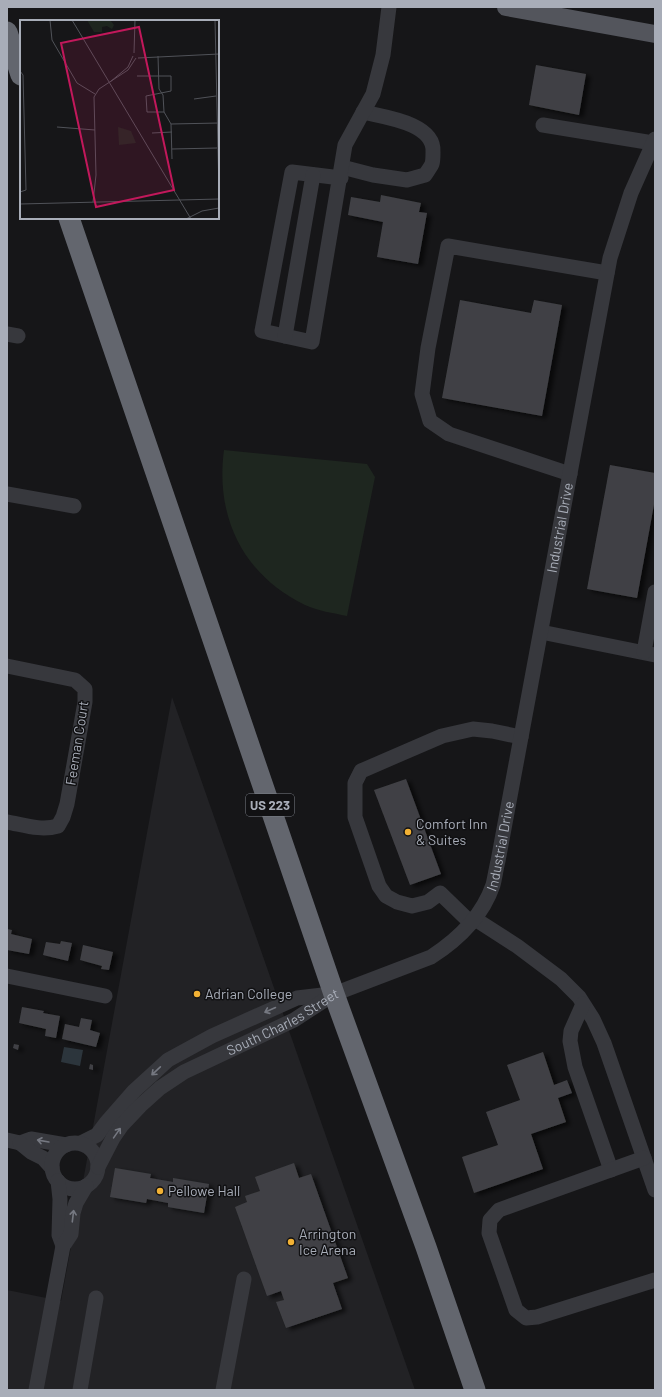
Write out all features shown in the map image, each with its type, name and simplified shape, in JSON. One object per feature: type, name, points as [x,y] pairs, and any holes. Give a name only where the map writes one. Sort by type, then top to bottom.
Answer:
[{"type":"highway","points":[[7,32],[20,72]]},
{"type":"highway","name":"US 223","points":[[69,219],[334,994],[426,1247],[475,1390]]},
{"type":"main road","points":[[506,7],[655,34]]},
{"type":"street","points":[[363,112],[397,120],[420,129],[429,136],[433,148],[432,163],[425,175],[407,180],[373,174],[341,173],[313,175],[292,172],[262,331],[312,342],[341,173],[345,145],[363,112],[373,94],[383,55],[389,7]]},
{"type":"street","points":[[543,125],[654,141]]},
{"type":"street","name":"Industrial Drive","points":[[334,994],[431,956],[445,948],[464,932],[473,921],[485,903],[493,884],[610,258],[631,192],[654,141]]},
{"type":"street","points":[[285,336],[313,175]]},
{"type":"street","points":[[570,474],[449,434],[430,421],[422,394],[428,348],[448,246],[607,272]]},
{"type":"street","points":[[7,494],[74,506]]},
{"type":"street","points":[[541,632],[649,654],[655,592]]},
{"type":"street","name":"Feeman Court","points":[[7,666],[75,680],[85,689],[85,702],[67,804],[58,826],[49,829],[7,822]]},
{"type":"street","points":[[521,737],[473,729],[442,736],[361,771],[355,783],[355,817],[379,886],[386,896],[397,902],[412,906],[428,902],[440,893],[473,921],[517,946],[561,979],[579,997],[593,1019],[604,1043],[655,1190]]},
{"type":"street","points":[[7,976],[105,996]]},
{"type":"street","name":"South Charles Street","points":[[73,1144],[97,1135],[134,1091],[168,1060],[212,1036],[298,998],[334,994]]},
{"type":"street","name":"South Charles Street","points":[[98,1167],[113,1138],[122,1126],[140,1106],[160,1088],[184,1072],[294,1020],[334,994]]},
{"type":"street","points":[[583,1004],[571,1031],[570,1041],[575,1067],[611,1170]]},
{"type":"street","points":[[13,1142],[31,1139],[88,1146],[94,1152],[98,1167],[92,1181],[86,1186],[76,1203],[73,1213],[72,1234],[63,1246],[36,1390]]},
{"type":"street","points":[[13,1142],[43,1158],[64,1186],[70,1188],[86,1186]]},
{"type":"street","points":[[63,1246],[59,1235],[60,1199],[53,1161],[55,1154],[60,1149],[73,1144]]},
{"type":"street","points":[[644,1158],[499,1210],[490,1220],[489,1233],[516,1310],[526,1318],[537,1317],[655,1280]]},
{"type":"street","points":[[223,1390],[244,1279]]},
{"type":"street","points":[[80,1390],[96,1298]]},
{"type":"shaded area","points":[[224,450],[367,464],[375,477],[347,616],[305,605],[283,592],[265,578],[250,560],[238,541],[229,521],[224,498],[222,475]]},
{"type":"shaded area","name":"Adrian College","points":[[172,697],[415,1390],[7,1390],[7,1290],[61,1301]]},
{"type":"shaded area","points":[[64,1047],[83,1050],[80,1066],[61,1062]]},
{"type":"building","points":[[536,65],[586,74],[579,115],[529,105]]},
{"type":"building","points":[[381,195],[421,203],[419,212],[427,213],[418,264],[377,257],[383,222],[348,215],[351,197],[380,202]]},
{"type":"building","points":[[460,300],[531,313],[534,300],[562,305],[542,416],[442,398]]},
{"type":"building","points":[[610,465],[655,473],[655,499],[637,598],[587,589]]},
{"type":"building","name":"Comfort Inn & Suites","points":[[406,779],[441,874],[410,885],[374,790]]},
{"type":"building","points":[[7,929],[12,930],[11,934],[32,939],[29,954],[7,950]]},
{"type":"building","points":[[61,941],[72,943],[68,961],[43,955],[46,942],[60,944]]},
{"type":"building","points":[[83,945],[113,952],[109,970],[101,969],[102,966],[80,960]]},
{"type":"building","points":[[22,1007],[60,1016],[56,1038],[45,1036],[46,1029],[19,1023]]},
{"type":"building","points":[[81,1018],[92,1020],[90,1030],[100,1033],[96,1047],[62,1039],[65,1024],[79,1027]]},
{"type":"building","points":[[14,1044],[19,1045],[18,1050],[13,1048]]},
{"type":"building","points":[[543,1052],[554,1085],[567,1080],[572,1093],[558,1098],[566,1122],[531,1134],[543,1169],[474,1193],[462,1157],[498,1145],[486,1112],[520,1100],[507,1065]]},
{"type":"building","points":[[90,1064],[93,1065],[93,1070],[89,1069]]},
{"type":"building","name":"Arrington Ice Arena","points":[[294,1163],[299,1178],[311,1174],[348,1278],[333,1283],[342,1309],[286,1328],[276,1302],[284,1300],[281,1291],[267,1296],[235,1207],[247,1202],[245,1196],[260,1191],[255,1177]]},
{"type":"building","name":"Pellowe Hall","points":[[115,1168],[151,1174],[150,1178],[173,1182],[173,1178],[209,1184],[204,1213],[168,1207],[168,1203],[147,1199],[146,1203],[110,1197]]},
{"type":"place","name":"Comfort Inn & Suites","points":[[408,832]]},
{"type":"place","name":"Adrian College","points":[[197,994]]},
{"type":"place","name":"Pellowe Hall","points":[[160,1191]]},
{"type":"place","name":"Arrington Ice Arena","points":[[291,1242]]}]
